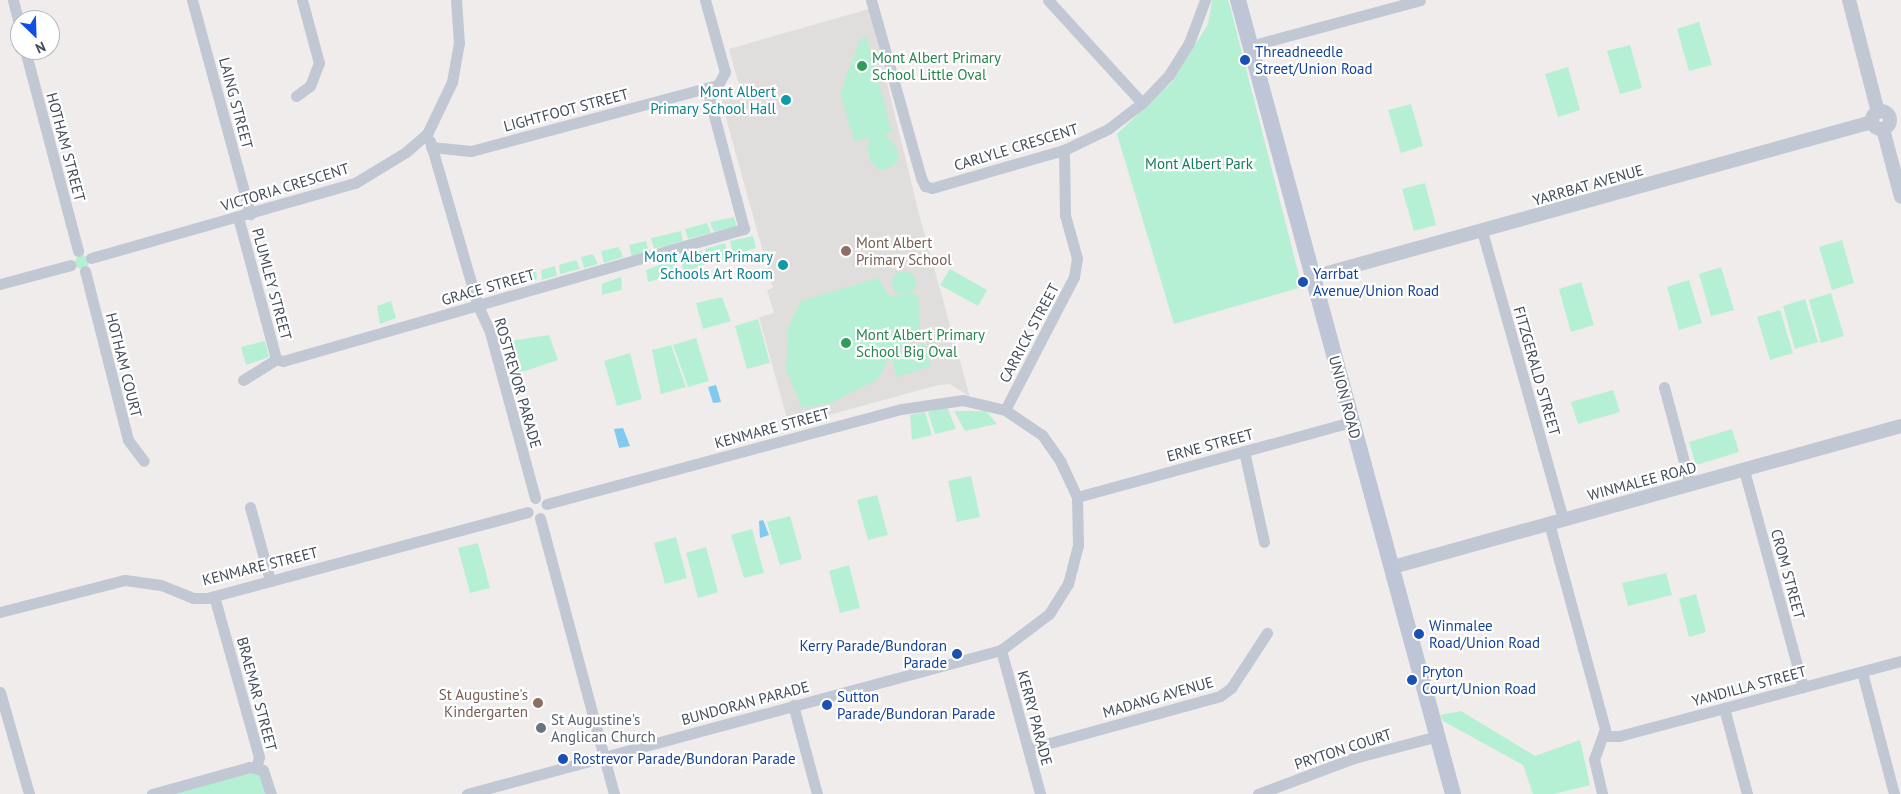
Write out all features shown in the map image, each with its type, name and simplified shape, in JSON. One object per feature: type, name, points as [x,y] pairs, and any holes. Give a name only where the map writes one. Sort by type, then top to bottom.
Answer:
[{"type":"main road","name":"UNION ROAD","points":[[1238,0],[1453,794]]},
{"type":"street","name":"LAING STREET","points":[[192,0],[250,214]]},
{"type":"street","points":[[296,96],[310,86],[317,75],[319,63],[302,0]]},
{"type":"street","name":"VICTORIA CRESCENT","points":[[91,258],[355,183],[381,169],[428,134],[452,82],[459,43],[456,0]]},
{"type":"street","points":[[705,0],[725,72],[718,85],[707,89]]},
{"type":"street","name":"CARLYLE CRESCENT","points":[[871,0],[921,178],[925,186],[932,188],[1064,150],[1091,140],[1142,103],[1169,75],[1189,43],[1205,0]]},
{"type":"street","points":[[1048,0],[1142,103]]},
{"type":"street","points":[[1250,46],[1420,0]]},
{"type":"street","points":[[1849,0],[1885,120],[1901,197]]},
{"type":"street","name":"HOTHAM STREET","points":[[29,60],[78,252]]},
{"type":"street","name":"LIGHTFOOT STREET","points":[[432,147],[471,151],[707,89]]},
{"type":"street","name":"GRACE STREET","points":[[244,380],[276,359],[283,361],[744,230],[707,89]]},
{"type":"street","name":"YARRBAT AVENUE","points":[[1313,277],[1885,120]]},
{"type":"street","name":"ROSTREVOR PARADE","points":[[428,134],[478,306],[490,332],[535,498]]},
{"type":"street","name":"CARRICK STREET","points":[[1005,410],[1074,277],[1077,258],[1065,215],[1064,150]]},
{"type":"street","name":"PLUMLEY STREET","points":[[238,217],[276,359]]},
{"type":"street","name":"FITZGERALD STREET","points":[[1482,231],[1556,522],[1604,736]]},
{"type":"street","points":[[78,252],[86,252],[91,258],[91,266],[85,272],[76,271],[71,265],[72,257],[78,252]]},
{"type":"street","points":[[0,284],[71,265]]},
{"type":"street","name":"HOTHAM COURT","points":[[85,272],[128,440],[144,461]]},
{"type":"street","points":[[1664,387],[1690,484]]},
{"type":"street","name":"KENMARE STREET","points":[[547,504],[901,409],[963,400],[1005,410]]},
{"type":"street","points":[[1001,650],[1049,614],[1068,584],[1078,545],[1077,496],[1061,462],[1042,436],[1005,410]]},
{"type":"street","name":"ERNE STREET","points":[[1077,496],[1352,422]]},
{"type":"street","name":"WINMALEE ROAD","points":[[1393,567],[1901,426]]},
{"type":"street","points":[[1244,451],[1264,542]]},
{"type":"street","name":"CROM STREET","points":[[1744,470],[1803,687]]},
{"type":"street","points":[[535,498],[547,504],[548,512],[540,518],[533,517],[528,512],[528,505],[535,498]]},
{"type":"street","points":[[250,507],[270,580]]},
{"type":"street","name":"KENMARE STREET","points":[[0,612],[125,580],[161,585],[193,598],[214,596],[528,512]]},
{"type":"street","points":[[540,518],[614,794]]},
{"type":"street","name":"BRAEMAR STREET","points":[[214,596],[260,757],[256,768],[263,770],[271,794]]},
{"type":"street","name":"MADANG AVENUE","points":[[1028,749],[1220,696],[1231,688],[1267,633]]},
{"type":"street","name":"BUNDORAN PARADE","points":[[468,794],[1001,650]]},
{"type":"street","name":"KERRY PARADE","points":[[1001,650],[1040,794]]},
{"type":"street","name":"YANDILLA STREET","points":[[1604,736],[1611,738],[1901,661]]},
{"type":"street","points":[[1862,672],[1894,794]]},
{"type":"street","points":[[0,692],[29,794]]},
{"type":"street","points":[[793,705],[817,794]]},
{"type":"street","points":[[1724,708],[1747,794]]},
{"type":"street","name":"PRYTON COURT","points":[[1258,794],[1354,758],[1438,736]]},
{"type":"street","points":[[1602,794],[1594,759],[1604,736]]},
{"type":"street","points":[[152,794],[256,768]]},
{"type":"shaded area","name":"Mont Albert Primary School","points":[[869,9],[919,214],[970,397],[950,384],[938,385],[789,426],[759,317],[774,313],[767,290],[773,288],[721,100],[734,93],[739,85],[729,49]]},
{"type":"green space","name":"Mont Albert Park","points":[[1212,0],[1228,0],[1230,6],[1302,287],[1174,324],[1117,134],[1172,82],[1208,24]]},
{"type":"green space","points":[[1699,22],[1712,65],[1689,71],[1677,29]]},
{"type":"green space","name":"Mont Albert Primary School Little Oval","points":[[866,36],[892,132],[885,134],[898,150],[897,164],[881,171],[872,163],[867,151],[870,138],[854,141],[840,93],[860,40]]},
{"type":"green space","points":[[1630,45],[1642,88],[1620,94],[1607,51]]},
{"type":"green space","points":[[1568,67],[1580,110],[1558,117],[1545,74]]},
{"type":"green space","points":[[1411,104],[1423,146],[1401,153],[1388,110]]},
{"type":"green space","points":[[1425,183],[1436,225],[1414,231],[1402,189]]},
{"type":"green space","points":[[734,217],[737,227],[714,232],[710,222]]},
{"type":"green space","points":[[707,223],[711,233],[688,239],[685,229]]},
{"type":"green space","points":[[681,231],[683,241],[654,249],[651,238]]},
{"type":"green space","points":[[753,236],[756,248],[733,255],[730,241]]},
{"type":"green space","points":[[1842,240],[1854,283],[1832,290],[1819,247]]},
{"type":"green space","points":[[646,241],[649,252],[632,257],[629,245]]},
{"type":"green space","points":[[725,243],[729,258],[709,264],[705,249]]},
{"type":"green space","points":[[619,247],[623,257],[604,263],[601,251]]},
{"type":"green space","points":[[702,250],[704,265],[684,272],[680,257]]},
{"type":"green space","points":[[593,254],[598,264],[584,268],[581,257]]},
{"type":"green space","points":[[82,255],[87,257],[89,262],[87,267],[82,269],[77,267],[75,262],[77,257]]},
{"type":"green space","points":[[576,260],[580,269],[560,274],[559,265]]},
{"type":"green space","points":[[674,260],[677,274],[648,282],[646,270]]},
{"type":"green space","points":[[555,266],[557,276],[542,280],[541,270]]},
{"type":"green space","points":[[1721,267],[1734,310],[1711,316],[1699,274]]},
{"type":"green space","points":[[536,269],[537,279],[519,286],[516,275]]},
{"type":"green space","points":[[950,269],[987,290],[978,306],[940,285]]},
{"type":"green space","points":[[904,271],[909,272],[915,278],[915,288],[909,294],[904,295],[899,294],[893,288],[892,283],[893,278],[899,272]]},
{"type":"green space","points":[[621,277],[622,290],[602,295],[602,284]]},
{"type":"green space","name":"Mont Albert Primary School Big Oval","points":[[878,278],[889,296],[918,294],[920,332],[892,354],[924,343],[931,366],[897,377],[890,355],[878,379],[831,403],[802,408],[786,370],[788,327],[801,301]]},
{"type":"green space","points":[[1689,280],[1702,323],[1679,330],[1667,287]]},
{"type":"green space","points":[[1581,282],[1594,325],[1571,332],[1559,289]]},
{"type":"green space","points":[[1831,293],[1844,336],[1821,343],[1809,300]]},
{"type":"green space","points":[[722,297],[731,321],[703,329],[696,303]]},
{"type":"green space","points":[[1805,299],[1818,342],[1795,349],[1783,306]]},
{"type":"green space","points":[[391,301],[396,318],[380,324],[377,306]]},
{"type":"green space","points":[[1780,310],[1793,353],[1770,360],[1757,317]]},
{"type":"green space","points":[[758,319],[770,363],[747,369],[735,326]]},
{"type":"green space","points":[[549,335],[558,360],[516,374],[510,341]]},
{"type":"green space","points":[[696,338],[709,381],[688,387],[673,345]]},
{"type":"green space","points":[[265,341],[269,357],[246,365],[241,347]]},
{"type":"green space","points":[[671,345],[686,387],[661,394],[652,350]]},
{"type":"green space","points":[[630,353],[642,399],[617,406],[604,361]]},
{"type":"green space","points":[[1613,390],[1620,412],[1578,424],[1571,402]]},
{"type":"green space","points":[[947,407],[956,429],[935,434],[928,412]]},
{"type":"green space","points":[[954,411],[986,411],[997,424],[965,431]]},
{"type":"green space","points":[[925,412],[932,435],[912,440],[910,415]]},
{"type":"green space","points":[[1732,429],[1739,452],[1696,465],[1689,442]]},
{"type":"green space","points":[[971,476],[980,517],[957,522],[948,481]]},
{"type":"green space","points":[[877,495],[888,535],[868,540],[857,500]]},
{"type":"green space","points":[[790,516],[802,559],[780,565],[767,522]]},
{"type":"green space","points":[[752,529],[764,573],[744,578],[731,535]]},
{"type":"green space","points":[[676,537],[687,578],[665,584],[654,543]]},
{"type":"green space","points":[[478,543],[490,588],[470,593],[458,548]]},
{"type":"green space","points":[[706,547],[718,592],[698,598],[686,553]]},
{"type":"green space","points":[[849,565],[860,608],[840,613],[829,571]]},
{"type":"green space","points":[[1666,573],[1672,595],[1628,606],[1622,583]]},
{"type":"green space","points":[[1696,594],[1706,632],[1689,637],[1679,599]]},
{"type":"green space","points":[[1461,711],[1535,756],[1580,740],[1590,785],[1554,794],[1533,794],[1523,765],[1443,721],[1440,715]]},
{"type":"green space","points":[[256,768],[272,794],[155,794]]},
{"type":"water","points":[[716,385],[721,402],[713,403],[708,387]]},
{"type":"water","points":[[623,428],[630,446],[619,448],[614,429]]},
{"type":"water","points":[[763,520],[769,535],[760,538],[759,521]]},
{"type":"place","name":"Threadneedle Street/Union Road","points":[[1245,60]]},
{"type":"place","name":"Mont Albert Primary School Little Oval","points":[[862,66]]},
{"type":"place","name":"Mont Albert Primary School Hall","points":[[786,100]]},
{"type":"place","name":"Mont Albert Primary School","points":[[846,251]]},
{"type":"place","name":"Mont Albert Primary Schools Art Room","points":[[783,265]]},
{"type":"place","name":"Yarrbat Avenue/Union Road","points":[[1303,282]]},
{"type":"place","name":"Mont Albert Primary School Big Oval","points":[[846,343]]},
{"type":"place","name":"Winmalee Road/Union Road","points":[[1419,634]]},
{"type":"place","name":"Kerry Parade/Bundoran Parade","points":[[957,654]]},
{"type":"place","name":"Pryton Court/Union Road","points":[[1412,680]]},
{"type":"place","name":"St Augustine's Kindergarten","points":[[538,703]]},
{"type":"place","name":"Sutton Parade/Bundoran Parade","points":[[827,705]]},
{"type":"place","name":"St Augustine's Anglican Church","points":[[541,728]]},
{"type":"place","name":"Rostrevor Parade/Bundoran Parade","points":[[563,759]]}]
